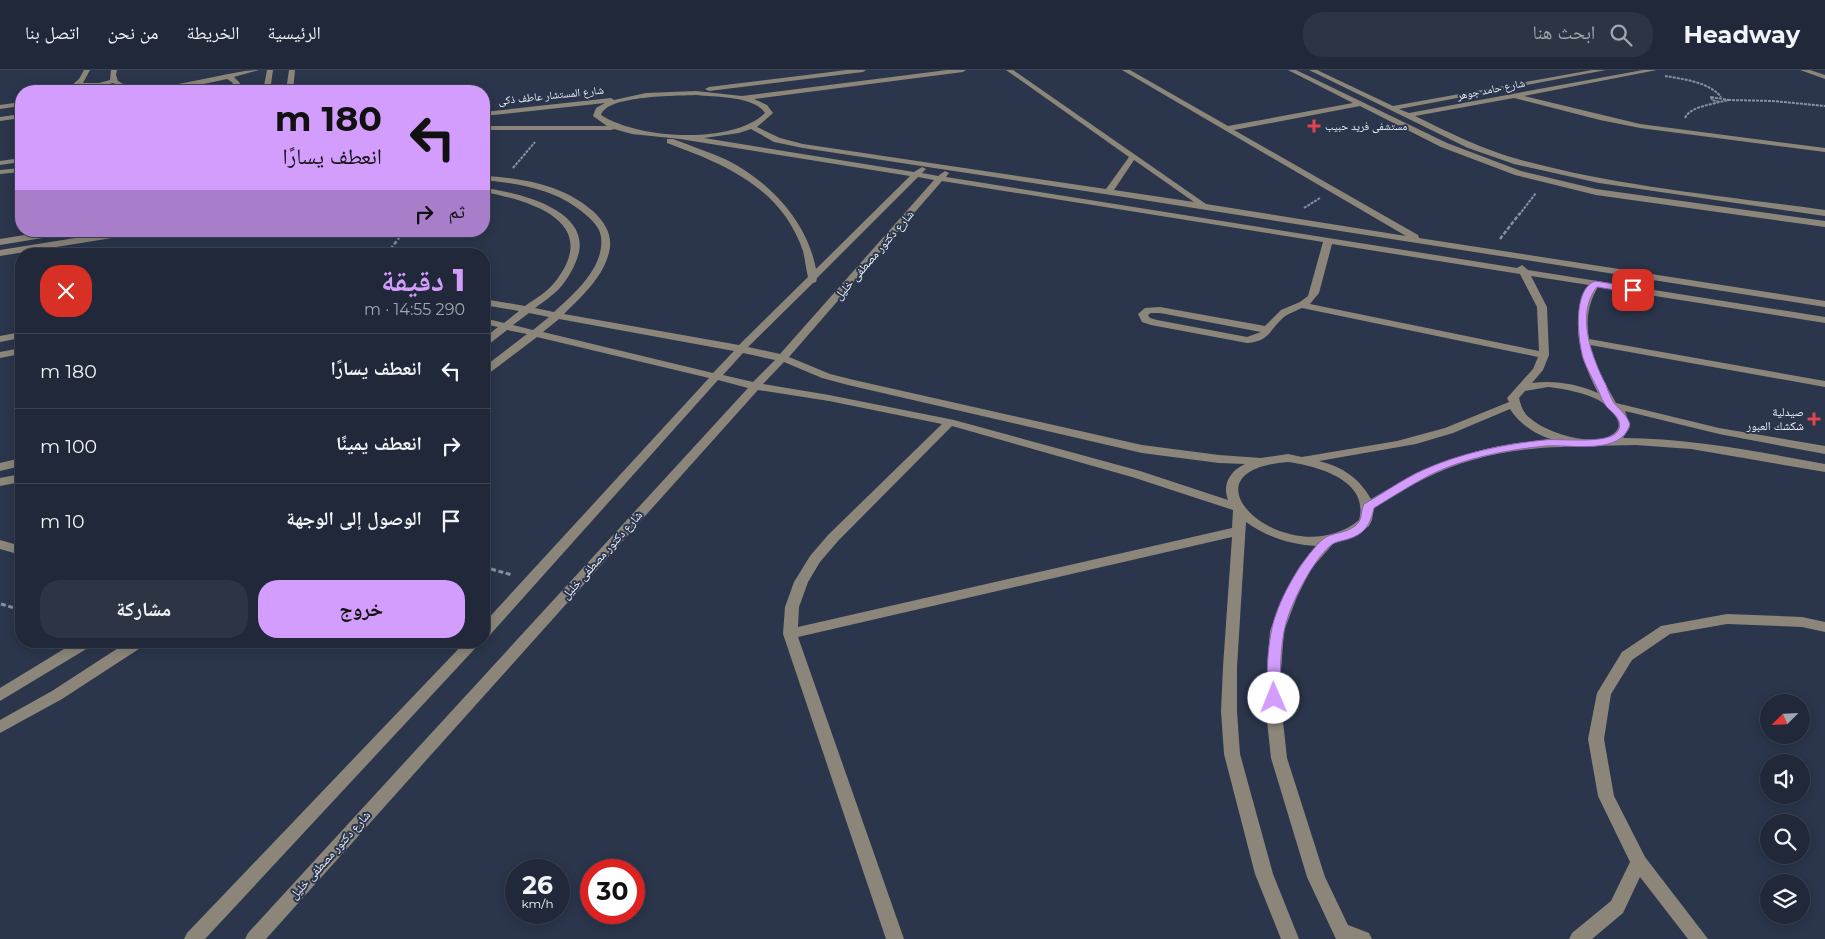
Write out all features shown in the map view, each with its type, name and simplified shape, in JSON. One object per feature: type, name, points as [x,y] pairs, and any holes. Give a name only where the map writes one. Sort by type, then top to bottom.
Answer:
[{"type":"street","points":[[78,85],[87,70]]},
{"type":"street","points":[[113,81],[114,70]]},
{"type":"street","points":[[176,85],[230,77],[256,70]]},
{"type":"street","points":[[268,85],[270,70]]},
{"type":"street","points":[[291,85],[292,70]]},
{"type":"street","points":[[671,93],[712,94],[742,98],[762,104],[769,113],[767,118],[752,127],[721,134],[681,137],[661,137],[626,132],[602,122],[597,116],[599,110],[608,104],[621,100],[671,93],[863,70]]},
{"type":"street","points":[[742,98],[963,70]]},
{"type":"street","points":[[1009,70],[1206,207]]},
{"type":"street","points":[[1125,70],[1421,240]]},
{"type":"street","points":[[1291,70],[1466,155],[1545,181],[1620,196],[1825,224]]},
{"type":"street","points":[[1312,70],[1493,154],[1561,174],[1629,186],[1825,213]]},
{"type":"street","name":"شارع حامد جوهر","points":[[1375,112],[1603,70]]},
{"type":"street","name":"شارع حامد جوهر","points":[[1391,119],[1654,70]]},
{"type":"street","points":[[1803,70],[1825,77]]},
{"type":"street","points":[[1821,70],[1825,71]]},
{"type":"street","points":[[230,77],[237,83],[236,85]]},
{"type":"street","points":[[805,77],[798,84],[814,89]]},
{"type":"street","points":[[78,85],[99,85],[113,81],[122,85]]},
{"type":"street","points":[[1532,93],[1608,112],[1687,126],[1825,143]]},
{"type":"street","points":[[1516,96],[1600,118],[1640,126],[1825,150]]},
{"type":"street","name":"شارع المستشار عاطف ذكى","points":[[490,114],[541,113],[621,100]]},
{"type":"street","points":[[1227,129],[1361,104]]},
{"type":"street","points":[[0,107],[15,105]]},
{"type":"street","points":[[530,127],[541,113]]},
{"type":"street","points":[[0,119],[15,117]]},
{"type":"street","points":[[752,127],[766,136],[789,144],[1116,206],[1825,320]]},
{"type":"street","points":[[490,128],[613,128]]},
{"type":"street","points":[[661,137],[724,162],[763,189],[782,207],[797,229],[808,253],[812,280]]},
{"type":"street","points":[[681,137],[778,152],[921,170]]},
{"type":"street","points":[[778,152],[776,148],[789,144]]},
{"type":"street","points":[[1109,191],[1133,156]]},
{"type":"street","points":[[0,163],[15,161]]},
{"type":"street","name":"شارع دكتور مصطفى خليل","points":[[490,626],[741,349],[921,170]]},
{"type":"street","points":[[1,174],[15,171]]},
{"type":"street","points":[[945,174],[1109,191],[1825,304]]},
{"type":"street","name":"شارع دكتور مصطفى خليل","points":[[254,939],[782,358],[945,174]]},
{"type":"street","points":[[490,178],[537,185],[583,206],[598,221],[606,238],[603,262],[586,287],[534,333],[490,367]]},
{"type":"street","points":[[490,191],[509,194],[537,203],[557,213],[571,226],[577,241],[574,262],[558,285],[490,338]]},
{"type":"street","points":[[1116,206],[1124,194]]},
{"type":"street","points":[[0,242],[31,237]]},
{"type":"street","points":[[31,248],[100,237]]},
{"type":"street","points":[[1268,330],[1160,310],[1149,310],[1143,314],[1146,320],[1155,323],[1247,340],[1262,338],[1268,330],[1273,322],[1284,313],[1300,306],[1313,296],[1328,241]]},
{"type":"street","points":[[0,253],[15,251]]},
{"type":"street","points":[[1519,256],[1523,272],[1537,294],[1542,307],[1544,355],[1538,370],[1512,398],[1512,404],[1518,414],[1529,424],[1545,433],[1564,440],[1584,443]]},
{"type":"street","points":[[1595,284],[1587,293],[1583,303],[1584,341],[1594,373],[1611,405],[1680,422],[1825,450]]},
{"type":"street","points":[[490,303],[782,358],[826,376],[852,383],[1142,449],[1219,459],[1258,461]]},
{"type":"street","points":[[1300,306],[1544,355]]},
{"type":"street","points":[[490,322],[755,386],[829,398],[950,422],[1136,474],[1238,509],[1256,524],[1278,535],[1303,541],[1328,541],[1351,535],[1365,522],[1368,506],[1361,491],[1346,477],[1325,466],[1301,460],[1272,458],[1258,461],[1242,469],[1233,480],[1231,493],[1238,509],[1229,711],[1232,754],[1264,874],[1290,939]]},
{"type":"street","points":[[0,339],[15,336]]},
{"type":"street","points":[[1584,341],[1825,384]]},
{"type":"street","points":[[0,355],[15,352]]},
{"type":"street","points":[[1522,388],[1534,385],[1564,386],[1597,396],[1611,405],[1621,415],[1625,424],[1622,432],[1614,439],[1601,442]]},
{"type":"street","points":[[1301,460],[1386,447],[1425,438],[1460,426],[1512,404]]},
{"type":"street","points":[[895,939],[790,634],[792,607],[801,582],[815,559],[833,538],[950,422]]},
{"type":"street","points":[[1368,506],[1427,473],[1463,459],[1502,449],[1545,443],[1646,440],[1687,444],[1825,468]]},
{"type":"street","points":[[1798,445],[1806,465]]},
{"type":"street","points":[[0,467],[15,463]]},
{"type":"street","points":[[0,482],[15,479]]},
{"type":"street","points":[[790,634],[1238,531]]},
{"type":"street","points":[[1328,541],[1306,567],[1290,597],[1277,632],[1274,670],[1274,712],[1282,767],[1316,877],[1343,935],[1363,939]]},
{"type":"street","points":[[0,544],[15,549]]},
{"type":"street","points":[[1699,939],[1639,862],[1606,796],[1596,739],[1604,692],[1628,656],[1666,630],[1727,619],[1802,622],[1825,627]]},
{"type":"street","points":[[0,695],[77,648]]},
{"type":"street","points":[[0,727],[57,695],[129,648]]},
{"type":"street","points":[[193,939],[468,648]]},
{"type":"street","points":[[1578,939],[1617,907],[1639,862]]},
{"type":"path","points":[[1641,72],[1691,82],[1714,90],[1721,97]]},
{"type":"path","points":[[1720,102],[1710,98],[1721,97],[1728,100]]},
{"type":"path","points":[[1687,126],[1686,116],[1689,112],[1728,100],[1773,101],[1825,106]]},
{"type":"path","points":[[502,179],[541,136]]},
{"type":"path","points":[[1490,251],[1545,181]]},
{"type":"path","points":[[391,248],[400,237]]},
{"type":"path","points":[[490,569],[532,581]]},
{"type":"path","points":[[1,604],[15,608]]},
{"type":"place","name":"مستشفى فريد حبيب","points":[[1314,126]]},
{"type":"place","name":"صيدلية شكشك العبور","points":[[1814,419]]},
{"type":"route","points":[[1274,698],[1277,632],[1290,597],[1306,567],[1328,541],[1351,535],[1365,522],[1368,506],[1427,473],[1463,459],[1502,449],[1545,443],[1601,442],[1614,439],[1622,432],[1625,424],[1621,415],[1610,404],[1588,360],[1584,341],[1583,303],[1587,293],[1595,284],[1633,290]]}]
